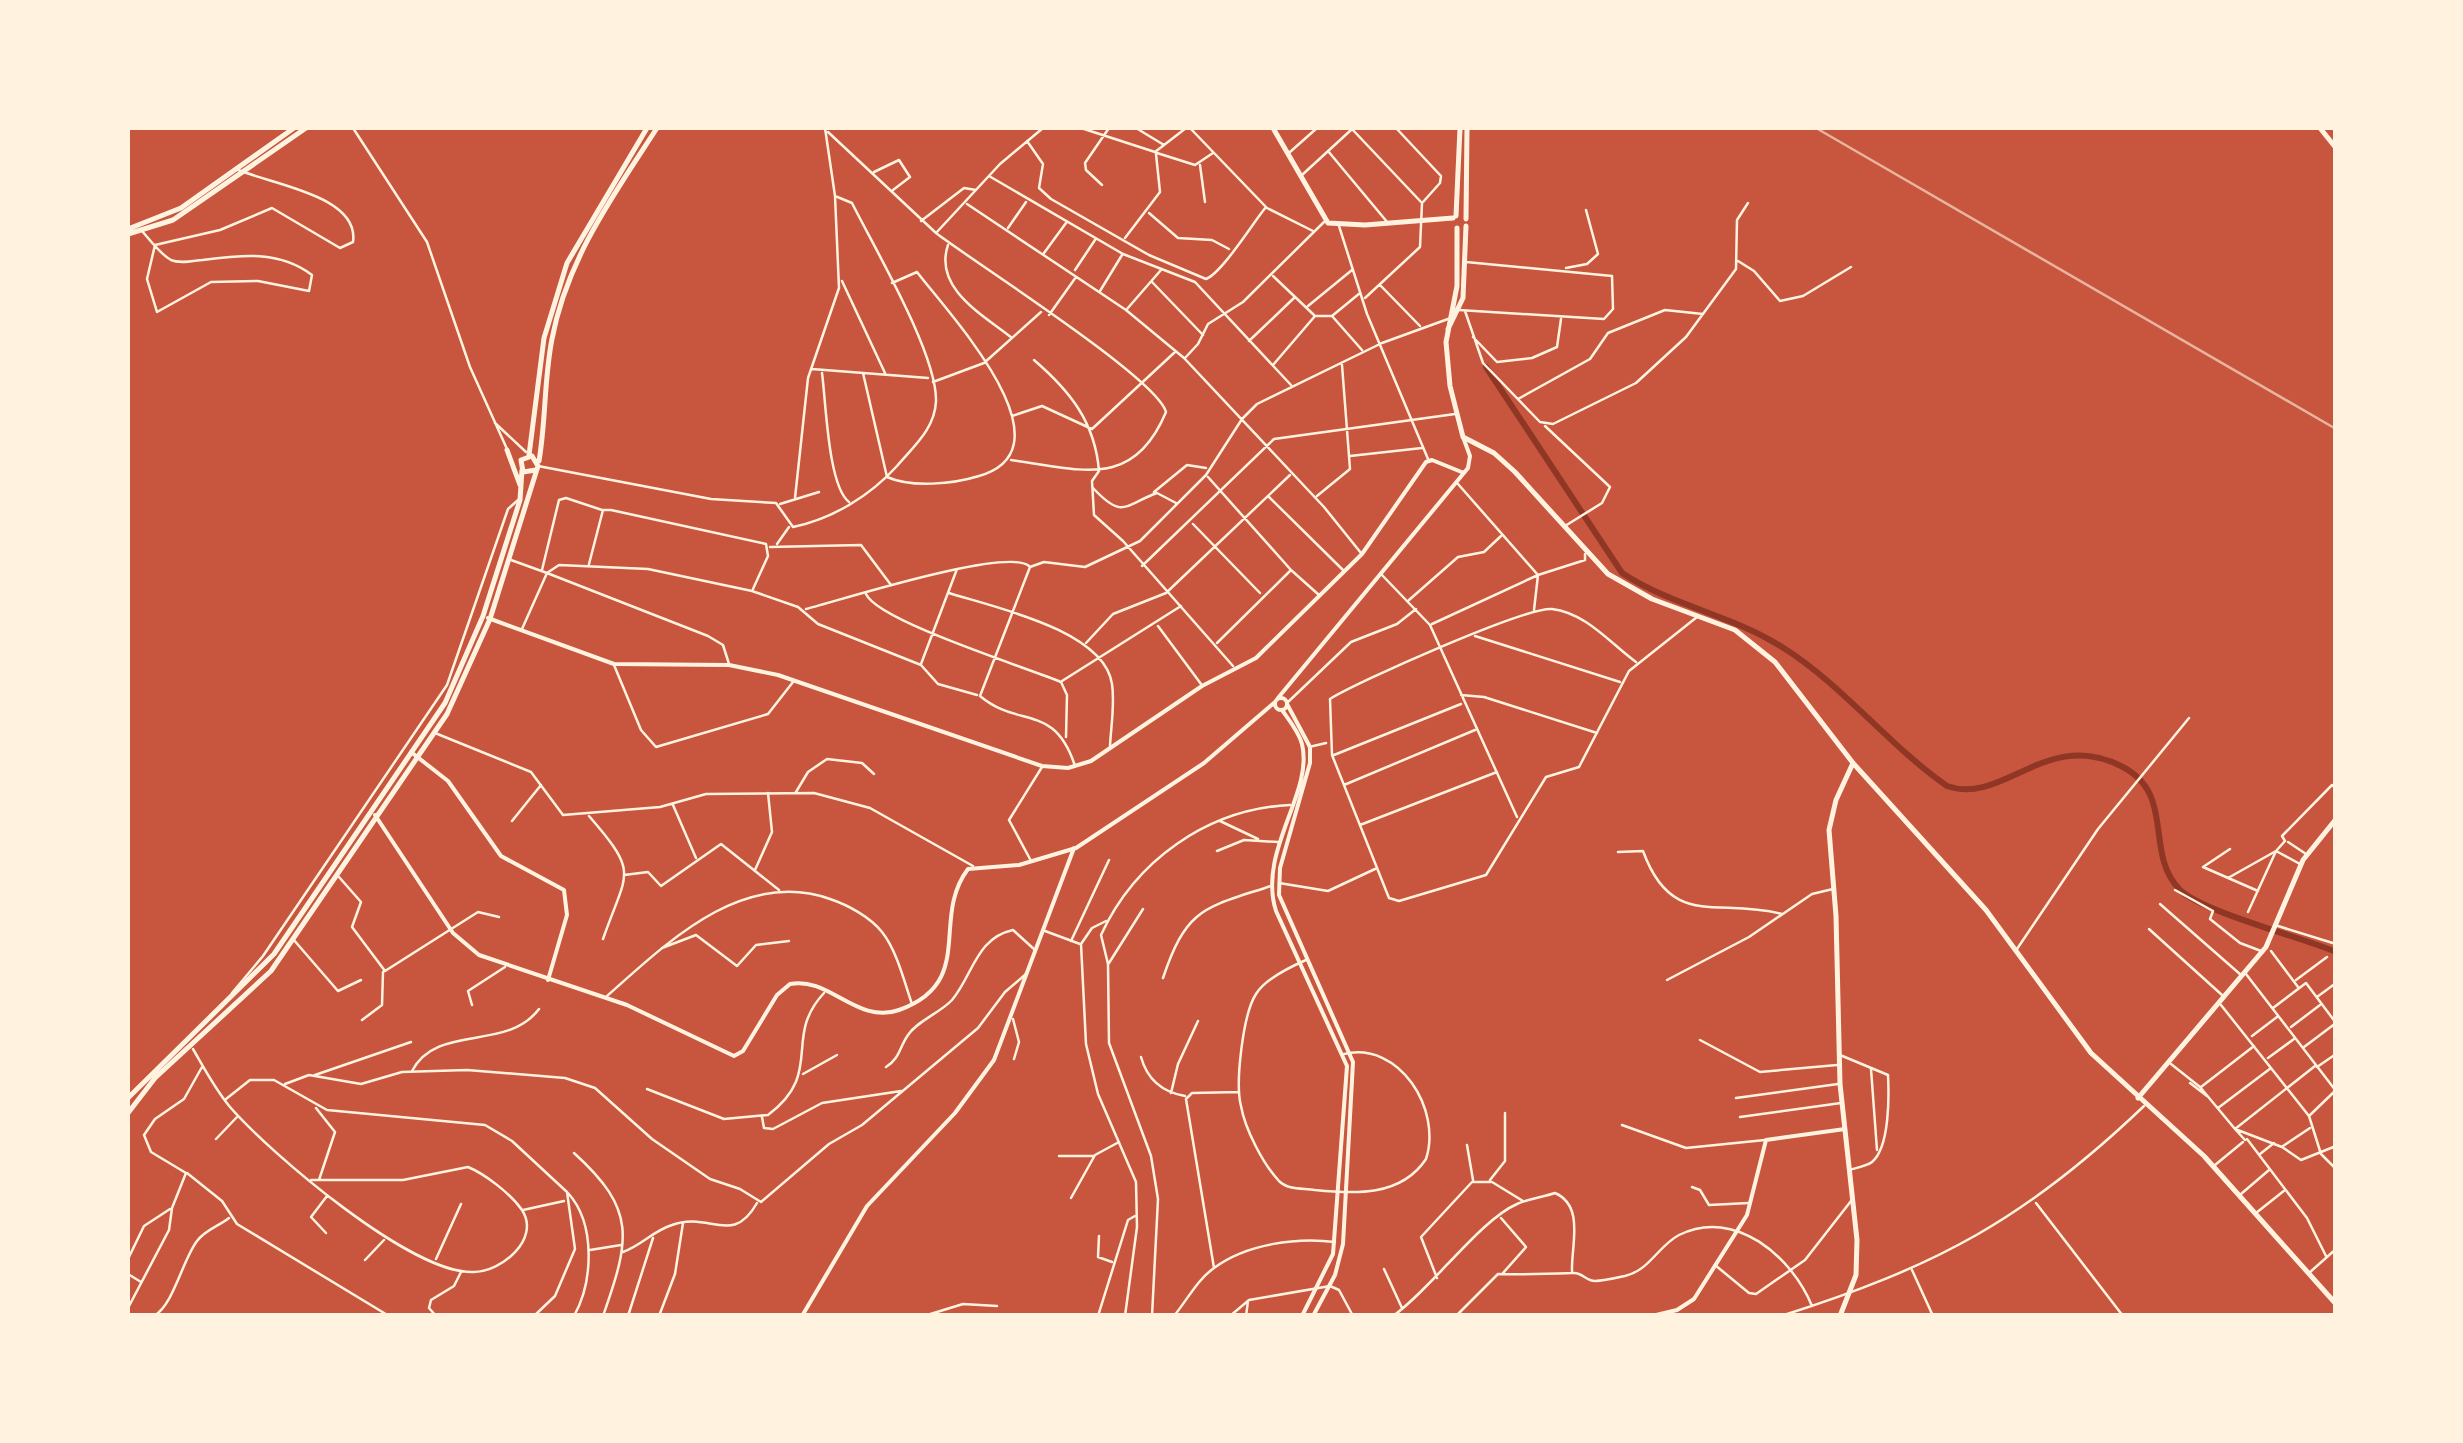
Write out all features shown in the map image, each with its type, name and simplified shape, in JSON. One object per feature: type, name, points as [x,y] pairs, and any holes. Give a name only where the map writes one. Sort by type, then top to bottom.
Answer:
[{"type":"main road","points":[[128,231],[173,220],[294,128]]},
{"type":"main road","points":[[272,145],[306,128]]},
{"type":"main road","points":[[128,1098],[231,1000],[288,935],[456,684],[487,618],[520,500],[520,468],[529,456],[544,338],[571,263],[647,128]]},
{"type":"main road","points":[[128,1113],[155,1078],[236,1007],[294,941],[465,682],[510,559],[537,467],[552,340],[571,263],[657,128]]},
{"type":"main road","points":[[1272,128],[1325,221],[1339,226],[1466,222]]},
{"type":"main road","points":[[1447,332],[1458,310],[1466,262],[1464,128]]},
{"type":"main road","points":[[1458,310],[1455,222],[1464,128]]},
{"type":"main road","points":[[2320,128],[2336,148]]},
{"type":"main road","points":[[1455,222],[1466,222]]},
{"type":"main road","points":[[1458,310],[1448,318],[1447,332],[1456,414],[1463,436],[1494,452],[1608,574],[1638,593],[1757,644],[1790,679],[1853,763],[2016,950],[2083,1043],[2214,1166],[2336,1304]]},
{"type":"main road","points":[[507,450],[522,490]]},
{"type":"main road","points":[[529,456],[537,467]]},
{"type":"main road","points":[[520,468],[537,467]]},
{"type":"main road","points":[[1840,1316],[1856,1271],[1838,1065],[1830,817],[1853,763]]},
{"type":"main road","points":[[2138,1098],[2263,952],[2278,926],[2301,865],[2336,819]]},
{"type":"street","points":[[936,233],[989,176],[1043,128]]},
{"type":"street","points":[[1081,128],[1200,164]]},
{"type":"street","points":[[1102,186],[1084,163],[1109,128]]},
{"type":"street","points":[[1136,128],[1149,132],[1166,147]]},
{"type":"street","points":[[1149,132],[1154,128]]},
{"type":"street","points":[[1155,152],[1188,128],[1266,207],[1292,216],[1315,232]]},
{"type":"street","points":[[1289,154],[1317,128]]},
{"type":"street","points":[[1300,176],[1351,128],[1422,203],[1420,247],[1364,300]]},
{"type":"street","points":[[1396,128],[1441,176],[1440,184],[1422,203]]},
{"type":"street","points":[[353,129],[427,242],[494,422],[520,468]]},
{"type":"street","points":[[826,130],[936,233],[1144,382],[1164,404],[1166,412],[1158,430],[1122,467],[1099,471],[1008,460]]},
{"type":"street","points":[[795,498],[811,368],[838,298],[835,196],[826,130]]},
{"type":"street","points":[[1027,141],[1043,164],[1037,181],[1042,192],[1124,240],[1206,280],[1218,274],[1230,250],[1266,207]]},
{"type":"street","points":[[1328,151],[1388,224]]},
{"type":"street","points":[[1124,240],[1160,192],[1155,152]]},
{"type":"street","points":[[1200,164],[1214,152]]},
{"type":"street","points":[[873,172],[900,160],[910,176],[892,191]]},
{"type":"street","points":[[1200,164],[1204,202]]},
{"type":"street","points":[[155,245],[220,230],[272,208],[340,248],[352,244],[354,235],[348,219],[332,203],[238,170]]},
{"type":"street","points":[[989,176],[1123,254],[1196,282],[1292,386]]},
{"type":"street","points":[[921,220],[964,188],[978,191]]},
{"type":"street","points":[[776,546],[789,527],[841,512],[888,477],[929,426],[936,406],[931,380],[892,284],[852,203],[835,196]]},
{"type":"street","points":[[1007,229],[1027,201]]},
{"type":"street","points":[[1544,425],[1636,383],[1704,314],[1732,276],[1737,261],[1734,231],[1748,202]]},
{"type":"street","points":[[967,204],[1126,310],[1184,358],[1362,554]]},
{"type":"street","points":[[1560,269],[1587,264],[1598,254],[1586,210]]},
{"type":"street","points":[[1148,212],[1178,238],[1212,240],[1230,250]]},
{"type":"street","points":[[1184,358],[1204,336],[1208,324],[1244,302],[1325,221]]},
{"type":"street","points":[[1044,254],[1067,222]]},
{"type":"street","points":[[1339,226],[1352,270],[1428,460],[1464,473]]},
{"type":"street","points":[[140,229],[176,262],[232,256],[278,258],[306,270],[313,284],[303,293],[258,281],[212,282],[188,291],[159,313],[147,278],[155,245]]},
{"type":"street","points":[[1049,315],[1096,238]]},
{"type":"street","points":[[950,244],[945,257],[955,288],[969,306],[1013,339]]},
{"type":"street","points":[[1099,292],[1123,254]]},
{"type":"street","points":[[1737,261],[1754,272],[1780,301],[1803,296],[1851,267]]},
{"type":"street","points":[[1458,310],[1608,318],[1615,282],[1612,276],[1560,269],[1466,262]]},
{"type":"street","points":[[1126,310],[1162,269]]},
{"type":"street","points":[[1306,308],[1352,270]]},
{"type":"street","points":[[888,477],[900,481],[966,480],[997,471],[1008,460],[1014,445],[1006,391],[917,272],[892,284]]},
{"type":"street","points":[[1271,275],[1316,316],[1332,317],[1364,352]]},
{"type":"street","points":[[839,280],[848,287],[886,374]]},
{"type":"street","points":[[1152,282],[1204,336]]},
{"type":"street","points":[[1380,285],[1421,326]]},
{"type":"street","points":[[1332,317],[1361,292]]},
{"type":"street","points":[[1249,341],[1295,297]]},
{"type":"street","points":[[811,368],[822,373],[886,374],[931,380],[984,363],[1042,310]]},
{"type":"street","points":[[1458,310],[1483,364],[1610,488],[1602,503],[1563,527]]},
{"type":"street","points":[[1518,399],[1590,359],[1608,333],[1666,310],[1704,314]]},
{"type":"street","points":[[1272,366],[1316,316]]},
{"type":"street","points":[[1471,336],[1480,340],[1497,362],[1532,358],[1557,347],[1562,317]]},
{"type":"street","points":[[804,610],[957,570],[1016,559],[1030,567],[1044,562],[1085,567],[1129,549],[1207,472],[1242,418],[1257,404],[1382,343],[1448,318]]},
{"type":"street","points":[[1092,429],[1176,351]]},
{"type":"street","points":[[1034,360],[1065,387],[1092,429],[1099,471],[1092,487],[1094,515],[1234,666]]},
{"type":"street","points":[[1314,497],[1348,472],[1342,364]]},
{"type":"street","points":[[822,373],[838,487],[851,502]]},
{"type":"street","points":[[863,373],[888,477]]},
{"type":"street","points":[[1012,416],[1042,406],[1092,429]]},
{"type":"street","points":[[1142,566],[1281,437],[1456,414]]},
{"type":"street","points":[[494,422],[529,456]]},
{"type":"street","points":[[435,732],[516,764],[542,784],[560,814],[588,815],[673,804],[706,794],[828,795],[870,808],[973,866],[1031,862],[1074,848],[1204,763],[1260,718],[1464,473],[1470,462],[1463,436]]},
{"type":"street","points":[[1348,456],[1423,448]]},
{"type":"street","points":[[487,618],[614,664],[730,666],[794,680],[1042,766],[1076,767],[1110,750],[1234,666],[1256,658],[1362,554],[1428,460]]},
{"type":"street","points":[[1092,487],[1118,508],[1130,508],[1187,465],[1207,472],[1245,520],[1320,596]]},
{"type":"street","points":[[537,467],[711,498],[779,504],[818,492]]},
{"type":"street","points":[[1086,643],[1113,614],[1166,593],[1291,474]]},
{"type":"street","points":[[1456,482],[1538,575],[1534,611]]},
{"type":"street","points":[[1152,494],[1163,494],[1176,504]]},
{"type":"street","points":[[1268,496],[1346,572]]},
{"type":"street","points":[[542,570],[559,500],[566,498],[603,510],[758,541],[769,547],[861,545],[891,585]]},
{"type":"street","points":[[236,1007],[231,1000],[234,989],[263,956],[448,685],[508,509],[520,500]]},
{"type":"street","points":[[779,504],[789,527]]},
{"type":"street","points":[[588,566],[603,510]]},
{"type":"street","points":[[1191,522],[1262,594]]},
{"type":"street","points":[[1409,600],[1458,557],[1484,552],[1502,535]]},
{"type":"street","points":[[752,590],[769,547]]},
{"type":"street","points":[[1430,625],[1538,575],[1585,560],[1585,552]]},
{"type":"street","points":[[510,559],[708,636],[723,645],[730,666]]},
{"type":"street","points":[[522,630],[547,573],[560,565],[648,570],[752,590],[804,610],[818,624],[921,666],[938,684],[980,696],[1050,725],[1066,738]]},
{"type":"street","points":[[980,696],[1030,567]]},
{"type":"street","points":[[921,666],[957,570]]},
{"type":"street","points":[[1216,644],[1262,594],[1291,570]]},
{"type":"street","points":[[1380,572],[1430,625],[1518,819]]},
{"type":"street","points":[[948,593],[1013,613],[1086,643],[1101,658],[1112,685],[1110,750]]},
{"type":"street","points":[[866,594],[872,605],[932,635],[997,655],[1061,682],[1067,695],[1066,738],[1076,767]]},
{"type":"street","points":[[1061,682],[1181,606]]},
{"type":"street","points":[[1260,718],[1280,710],[1301,694],[1350,642],[1397,624],[1416,609]]},
{"type":"street","points":[[1636,662],[1580,619],[1552,609],[1534,611],[1333,697],[1328,703],[1332,755],[1375,869],[1393,901],[1478,880],[1497,860],[1518,819],[1546,778],[1576,770],[1636,662],[1681,633],[1698,616]]},
{"type":"street","points":[[1157,624],[1202,686]]},
{"type":"street","points":[[1473,635],[1621,683]]},
{"type":"street","points":[[614,664],[641,730],[656,746],[768,714],[794,680]]},
{"type":"street","points":[[1290,683],[1287,703],[1306,746],[1308,776],[1278,884],[1283,910],[1352,1052],[1340,1258],[1313,1316]]},
{"type":"street","points":[[1460,694],[1484,696],[1596,734]]},
{"type":"street","points":[[1276,700],[1287,703]]},
{"type":"street","points":[[1276,700],[1306,746],[1269,886],[1299,963],[1344,1054],[1335,1242],[1320,1287],[1302,1316]]},
{"type":"street","points":[[1332,755],[1463,703]]},
{"type":"street","points":[[2016,950],[2098,829],[2188,718]]},
{"type":"street","points":[[1343,786],[1477,729]]},
{"type":"street","points":[[1306,746],[1329,743]]},
{"type":"street","points":[[411,752],[448,781],[502,856],[564,890],[566,914],[548,980]]},
{"type":"street","points":[[795,793],[808,772],[827,760],[862,763],[874,774]]},
{"type":"street","points":[[1031,862],[1010,820],[1042,766]]},
{"type":"street","points":[[1358,826],[1498,771]]},
{"type":"street","points":[[512,821],[542,784]]},
{"type":"street","points":[[2308,855],[2282,836],[2332,785],[2336,788]]},
{"type":"street","points":[[755,870],[772,832],[768,792]]},
{"type":"street","points":[[673,804],[696,858]]},
{"type":"street","points":[[1152,1316],[1158,1199],[1151,1156],[1110,1049],[1108,964],[1101,936],[1154,860],[1219,820],[1290,805]]},
{"type":"street","points":[[364,807],[378,817],[453,932],[479,956],[604,998],[734,1056],[747,1046],[785,987],[797,982],[870,1012],[892,1013],[927,998],[941,982],[956,892],[973,866]]},
{"type":"street","points":[[588,815],[622,853],[624,875],[604,939]]},
{"type":"street","points":[[1219,820],[1260,840]]},
{"type":"street","points":[[1216,852],[1244,840],[1280,842]]},
{"type":"street","points":[[2248,912],[2276,851],[2285,841]]},
{"type":"street","points":[[624,875],[648,872],[661,886],[721,844],[780,891]]},
{"type":"street","points":[[802,1316],[868,1206],[977,1086],[1013,1020],[1074,848]]},
{"type":"street","points":[[2230,848],[2203,867],[2258,891]]},
{"type":"street","points":[[1618,852],[1643,851],[1665,893],[1684,904],[1782,914]]},
{"type":"street","points":[[2276,851],[2301,865]]},
{"type":"street","points":[[2228,878],[2276,851]]},
{"type":"street","points":[[1071,941],[1109,860]]},
{"type":"street","points":[[1162,978],[1186,922],[1216,905],[1278,884],[1328,891],[1375,869]]},
{"type":"street","points":[[338,876],[362,902],[352,927],[383,971],[382,1005],[362,1020]]},
{"type":"street","points":[[1668,980],[1812,894],[1834,889]]},
{"type":"street","points":[[2175,890],[2213,911],[2210,919],[2240,943],[2263,952]]},
{"type":"street","points":[[604,998],[656,950],[717,912],[780,891],[813,894],[842,903],[875,926],[888,942],[912,1005]]},
{"type":"street","points":[[2160,904],[2245,976],[2335,1090],[2309,1116]]},
{"type":"street","points":[[1108,964],[1142,908]]},
{"type":"street","points":[[383,971],[453,932],[478,912],[500,917]]},
{"type":"street","points":[[1108,922],[1092,928],[1081,944],[1088,1060],[1098,1094],[1136,1182],[1136,1216],[1124,1316]]},
{"type":"street","points":[[2278,926],[2336,944]]},
{"type":"street","points":[[2149,929],[2226,998]]},
{"type":"street","points":[[886,1067],[898,1058],[910,1032],[952,999],[973,962],[995,936],[1013,930],[1036,952]]},
{"type":"street","points":[[1043,931],[1081,944]]},
{"type":"street","points":[[288,935],[338,992],[362,980]]},
{"type":"street","points":[[656,950],[696,935],[737,966],[756,945],[789,941]]},
{"type":"street","points":[[2271,951],[2299,988]]},
{"type":"street","points":[[2294,982],[2327,957]]},
{"type":"street","points":[[1307,960],[1261,987],[1254,997],[1246,1025],[1239,1092],[1246,1121],[1279,1182],[1288,1187],[1346,1194],[1367,1192],[1407,1178],[1426,1159],[1430,1140],[1427,1113],[1402,1071],[1386,1058],[1344,1054]]},
{"type":"street","points":[[472,1005],[469,989],[505,967]]},
{"type":"street","points":[[623,1252],[683,1221],[736,1226],[749,1218],[758,1202],[770,1198],[829,1144],[862,1125],[978,1028],[1005,992],[1028,972]]},
{"type":"street","points":[[2301,977],[2336,1022],[2302,1048]]},
{"type":"street","points":[[2273,1008],[2306,983]]},
{"type":"street","points":[[2316,997],[2336,983]]},
{"type":"street","points":[[802,1075],[802,1030],[825,992]]},
{"type":"street","points":[[2220,1004],[2309,1116],[2321,1154],[2336,1169]]},
{"type":"street","points":[[2288,1029],[2322,1004]]},
{"type":"street","points":[[412,1072],[431,1050],[514,1032],[539,1009]]},
{"type":"street","points":[[2250,1038],[2278,1016]]},
{"type":"street","points":[[1013,1020],[1020,1042],[1014,1059]]},
{"type":"street","points":[[1171,1093],[1178,1064],[1198,1021]]},
{"type":"street","points":[[2266,1060],[2295,1038]]},
{"type":"street","points":[[186,1040],[238,1116],[328,1195],[385,1238],[462,1271],[482,1271],[512,1257],[524,1232],[522,1211],[468,1167],[402,1180],[312,1180]]},
{"type":"street","points":[[1700,1040],[1760,1072],[1838,1065]]},
{"type":"street","points":[[224,1100],[252,1079],[285,1084],[412,1042]]},
{"type":"street","points":[[2200,1088],[2255,1046]]},
{"type":"street","points":[[1838,1054],[1888,1075],[1890,1112],[1877,1155],[1873,1162],[1849,1170]]},
{"type":"street","points":[[2236,1129],[2336,1054]]},
{"type":"street","points":[[647,1089],[706,1115],[738,1121],[762,1117],[780,1105],[802,1075],[837,1055]]},
{"type":"street","points":[[1141,1057],[1150,1077],[1171,1093],[1186,1097],[1239,1092]]},
{"type":"street","points":[[2169,1062],[2208,1096]]},
{"type":"street","points":[[203,1066],[184,1098],[155,1119],[143,1138],[150,1152],[186,1172],[222,1201],[231,1216],[283,1256],[318,1269],[389,1316]]},
{"type":"street","points":[[1871,1067],[1877,1155]]},
{"type":"street","points":[[2218,1108],[2272,1068]]},
{"type":"street","points":[[314,1075],[361,1084],[412,1072],[475,1070],[566,1078],[588,1084],[693,1169],[758,1202]]},
{"type":"street","points":[[2188,1082],[2208,1096],[2286,1189],[2319,1237],[2326,1256]]},
{"type":"street","points":[[285,1084],[315,1107],[335,1132],[319,1180]]},
{"type":"street","points":[[1736,1098],[1840,1084]]},
{"type":"street","points":[[762,1117],[763,1127],[770,1130],[822,1103],[903,1091]]},
{"type":"street","points":[[1186,1097],[1214,1268]]},
{"type":"street","points":[[1740,1117],[1842,1102]]},
{"type":"street","points":[[1781,1316],[1846,1295],[1969,1242],[2035,1201],[2145,1105]]},
{"type":"street","points":[[315,1107],[489,1126],[575,1202],[588,1250],[586,1292],[574,1316]]},
{"type":"street","points":[[1489,1181],[1505,1161],[1505,1113]]},
{"type":"street","points":[[216,1139],[238,1116]]},
{"type":"street","points":[[1622,1125],[1686,1148],[1845,1129]]},
{"type":"street","points":[[2282,1146],[2311,1127]]},
{"type":"street","points":[[2236,1129],[2282,1146],[2301,1160],[2336,1146]]},
{"type":"street","points":[[2214,1166],[2252,1135]]},
{"type":"street","points":[[1652,1316],[1690,1303],[1738,1230],[1750,1203],[1766,1140]]},
{"type":"street","points":[[1059,1156],[1077,1159],[1095,1155],[1120,1141]]},
{"type":"street","points":[[2259,1155],[2274,1144]]},
{"type":"street","points":[[1467,1146],[1473,1181]]},
{"type":"street","points":[[574,1153],[610,1187],[618,1205],[623,1252],[603,1316]]},
{"type":"street","points":[[1071,1198],[1095,1155]]},
{"type":"street","points":[[2240,1195],[2270,1169]]},
{"type":"street","points":[[128,1308],[170,1230],[172,1208],[186,1172]]},
{"type":"street","points":[[1437,1278],[1421,1237],[1473,1181],[1489,1181],[1524,1202]]},
{"type":"street","points":[[1692,1187],[1700,1190],[1708,1205],[1750,1203]]},
{"type":"street","points":[[2255,1214],[2286,1189]]},
{"type":"street","points":[[534,1316],[555,1296],[575,1249],[567,1192]]},
{"type":"street","points":[[1393,1316],[1500,1217],[1524,1202],[1558,1193],[1569,1205],[1575,1233],[1573,1273]]},
{"type":"street","points":[[326,1234],[311,1216],[328,1195]]},
{"type":"street","points":[[1715,1265],[1752,1294],[1792,1269],[1852,1200]]},
{"type":"street","points":[[522,1211],[566,1201]]},
{"type":"street","points":[[2035,1201],[2122,1316]]},
{"type":"street","points":[[436,1260],[461,1204]]},
{"type":"street","points":[[128,1260],[144,1226],[172,1208]]},
{"type":"street","points":[[154,1316],[162,1310],[200,1236],[231,1216]]},
{"type":"street","points":[[1098,1316],[1128,1220],[1136,1216]]},
{"type":"street","points":[[1456,1316],[1503,1274],[1526,1246],[1500,1217]]},
{"type":"street","points":[[659,1316],[675,1274],[683,1221]]},
{"type":"street","points":[[1503,1274],[1555,1277],[1573,1273],[1592,1281],[1627,1276],[1645,1268],[1680,1235],[1712,1228],[1738,1230],[1792,1269],[1812,1306]]},
{"type":"street","points":[[628,1316],[653,1236]]},
{"type":"street","points":[[1099,1236],[1098,1257],[1113,1262]]},
{"type":"street","points":[[365,1260],[385,1238]]},
{"type":"street","points":[[1174,1316],[1214,1268],[1241,1254],[1280,1244],[1335,1242]]},
{"type":"street","points":[[588,1250],[623,1245]]},
{"type":"street","points":[[2308,1274],[2336,1249]]},
{"type":"street","points":[[1911,1269],[1933,1316]]},
{"type":"street","points":[[1384,1270],[1403,1309]]},
{"type":"street","points":[[436,1316],[430,1308],[431,1300],[454,1286],[462,1271]]},
{"type":"street","points":[[128,1274],[142,1282]]},
{"type":"street","points":[[1230,1316],[1249,1300],[1330,1286],[1339,1290],[1354,1316]]},
{"type":"street","points":[[1246,1316],[1249,1300]]},
{"type":"street","points":[[924,1316],[963,1304],[997,1306]]},
{"type":"waterway","points":[[1486,367],[1622,573],[1782,647],[1825,679],[1947,786],[1987,786],[2070,756],[2094,757],[2121,766],[2149,792],[2163,859],[2180,890],[2209,907],[2336,952]]},
{"type":"railway","points":[[1816,128],[2336,429]]}]
